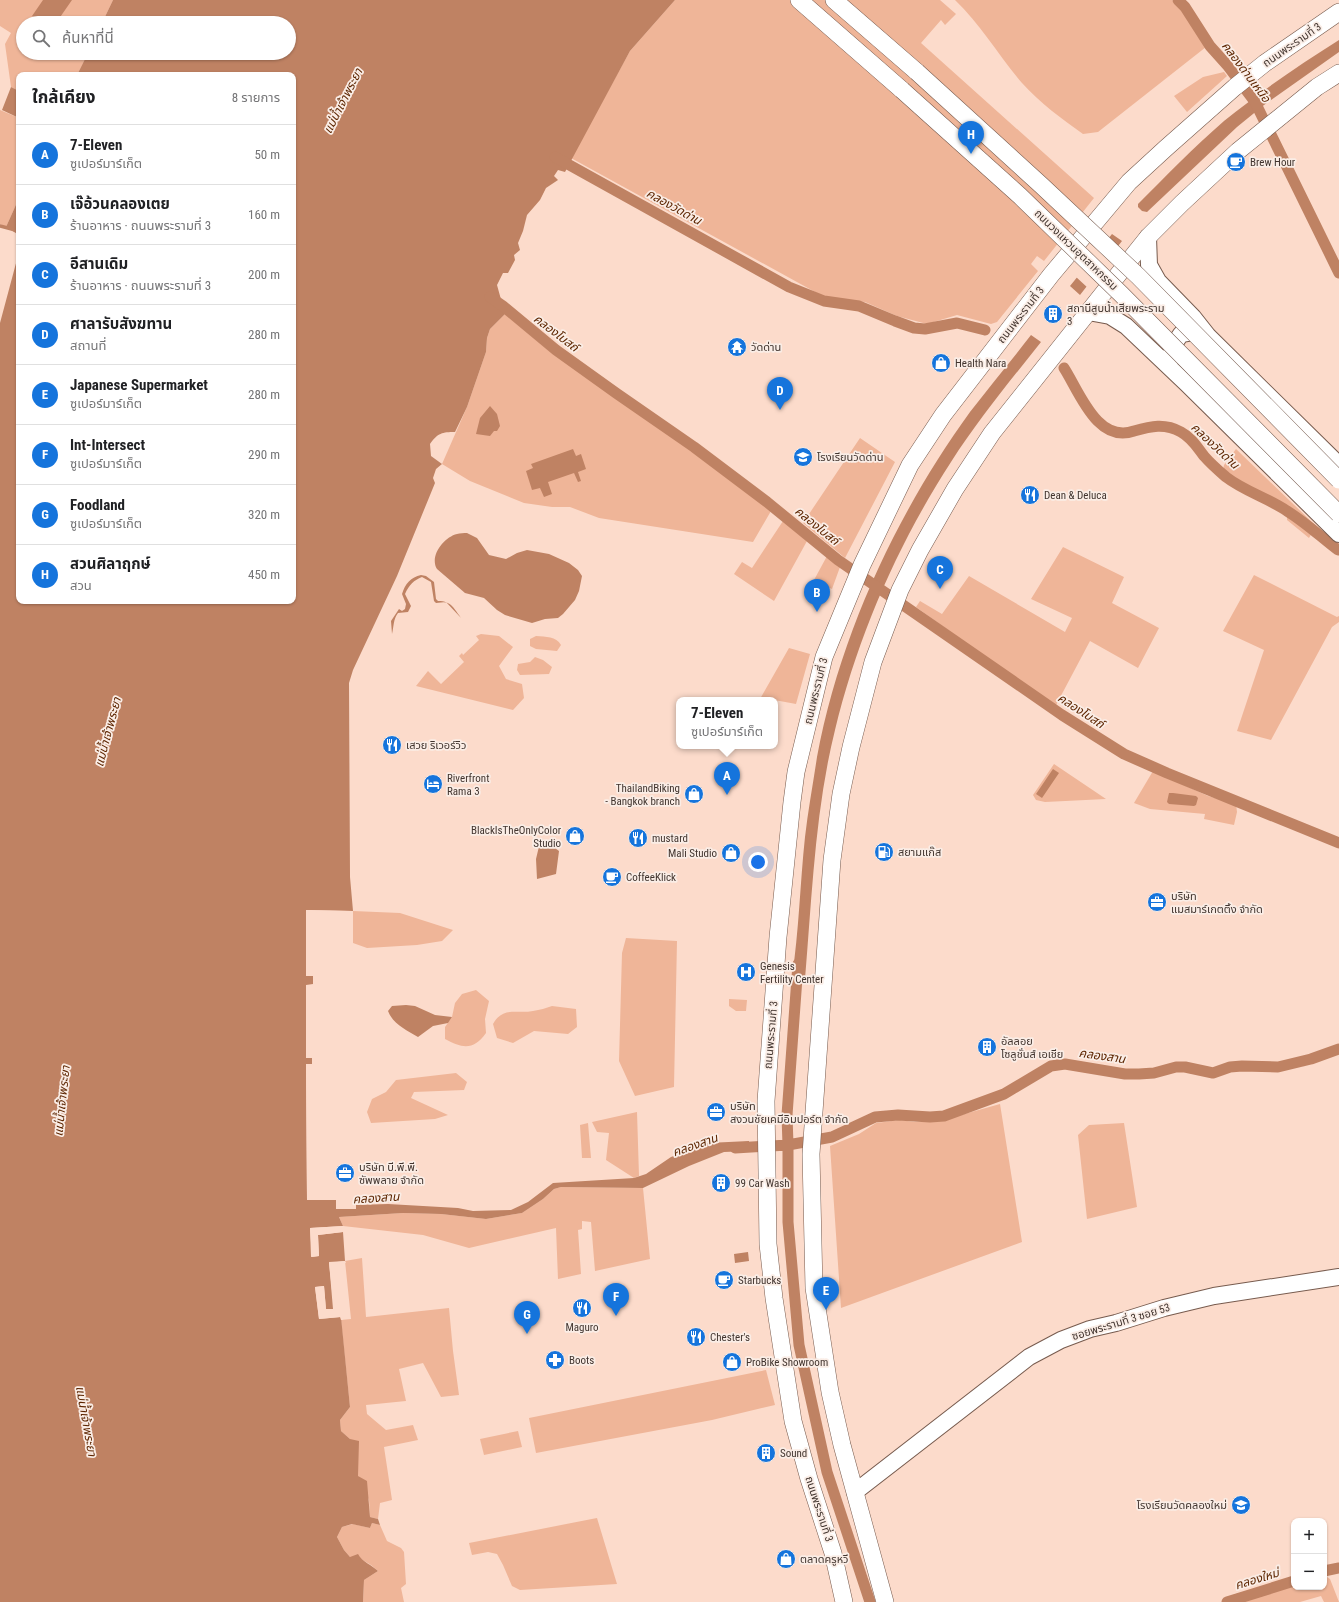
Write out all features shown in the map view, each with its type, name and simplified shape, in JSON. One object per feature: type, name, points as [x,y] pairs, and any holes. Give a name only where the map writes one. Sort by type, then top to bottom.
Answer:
[{"type":"main road","name":"ถนนวงแหวนอุตสาหกรรม","points":[[799,0],[1020,196],[1121,294],[1339,514]]},
{"type":"main road","name":"ถนนวงแหวนอุตสาหกรรม","points":[[834,0],[918,72],[1132,270],[1339,480]]},
{"type":"main road","name":"ถนนพระรามที่ 3","points":[[844,1602],[833,1553],[809,1479],[793,1421],[774,1298],[768,1244],[766,1131],[767,1094],[778,936],[796,772],[824,657],[859,572],[910,465],[943,415],[1051,276],[1129,182],[1235,87],[1339,12]]},
{"type":"main road","points":[[885,1602],[842,1445],[830,1392],[814,1288],[811,1154],[830,882],[841,794],[861,706],[873,662],[900,590],[937,519],[992,433],[1148,238],[1238,151],[1317,87],[1339,73]]},
{"type":"main road","points":[[1148,238],[1149,264],[1158,281],[1208,336],[1339,465]]},
{"type":"main road","points":[[1088,312],[1110,316],[1126,326],[1339,534]]},
{"type":"main road","points":[[1176,374],[1170,358],[1172,347],[1182,334],[1193,332],[1208,336]]},
{"type":"main road","name":"ซอยพระรามที่ 3 ซอย 53","points":[[855,1492],[1029,1357],[1061,1340],[1090,1329],[1214,1296],[1339,1277]]},
{"type":"main road","points":[[863,1523],[895,1602]]},
{"type":"main road","name":"ถนนพระรามที่ 3","points":[[833,1553],[857,1602]]},
{"type":"shaded area","points":[[0,0],[113,0],[105,16],[16,16],[16,60],[84,60],[78,72],[16,72],[16,90],[11,87],[5,44],[11,33],[0,26]]},
{"type":"shaded area","points":[[675,0],[940,0],[956,14],[945,25],[941,20],[921,43],[1094,198],[1044,261],[1037,256],[1031,264],[1038,271],[997,322],[991,324],[957,315],[927,324],[897,316],[865,302],[826,298],[571,158],[630,51]]},
{"type":"shaded area","points":[[955,0],[1172,0],[1181,8],[1206,47],[1098,132],[1083,134],[1051,110],[1022,83],[982,30]]},
{"type":"shaded area","points":[[1224,72],[1227,76],[1187,112],[1174,96],[1203,77]]},
{"type":"shaded area","points":[[0,110],[16,117],[16,205],[6,227],[0,224]]},
{"type":"shaded area","points":[[505,314],[553,354],[696,453],[771,511],[753,542],[599,518],[570,507],[552,507],[524,503],[470,481],[442,464],[467,407],[486,352],[487,338],[490,329]]},
{"type":"shaded area","points":[[860,438],[895,462],[845,558],[803,523]]},
{"type":"shaded area","points":[[1236,449],[1316,526],[1309,538],[1287,520],[1287,514],[1261,500],[1223,470],[1224,465]]},
{"type":"shaded area","points":[[783,521],[807,541],[774,601],[734,574],[742,562],[752,568]]},
{"type":"shaded area","points":[[1063,547],[1124,577],[1112,603],[1159,628],[1138,668],[1090,641],[1055,707],[916,607],[920,601],[942,614],[969,576],[1065,632],[1072,618],[1031,599]]},
{"type":"shaded area","points":[[827,556],[840,567],[832,589],[814,580]]},
{"type":"shaded area","points":[[1254,575],[1337,617],[1339,616],[1339,622],[1332,627],[1271,740],[1237,731],[1264,650],[1223,631]]},
{"type":"shaded area","points":[[481,634],[499,636],[513,647],[499,666],[506,679],[522,684],[524,698],[513,710],[416,686],[428,671],[441,684],[464,662],[459,656],[462,653],[463,655],[479,640],[476,636]]},
{"type":"shaded area","points":[[536,636],[554,638],[561,645],[557,651],[536,649],[530,646],[530,639]]},
{"type":"shaded area","points":[[789,648],[810,654],[796,704],[778,701],[778,697],[761,697]]},
{"type":"shaded area","points":[[535,657],[543,660],[552,667],[549,674],[520,675],[517,670],[518,664],[530,662]]},
{"type":"shaded area","points":[[1054,764],[1106,799],[1045,802],[1036,800],[1033,795]]},
{"type":"shaded area","points":[[1153,771],[1208,796],[1236,804],[1237,812],[1234,825],[1204,819],[1205,814],[1150,809],[1134,803]]},
{"type":"shaded area","points":[[353,911],[400,913],[453,930],[442,941],[417,945],[367,948],[353,943]]},
{"type":"shaded area","points":[[626,938],[677,941],[674,1087],[635,1096],[619,1061],[622,953]]},
{"type":"shaded area","points":[[476,990],[489,1001],[485,1019],[486,1033],[477,1043],[468,1046],[457,1045],[445,1039],[445,1027],[452,1017],[455,1003],[462,994]]},
{"type":"shaded area","points":[[729,999],[747,1000],[746,1011],[736,1011],[729,1006]]},
{"type":"shaded area","points":[[552,1006],[576,1009],[577,1027],[568,1034],[534,1031],[513,1043],[497,1038],[493,1024],[501,1015],[511,1012],[536,1011]]},
{"type":"shaded area","points":[[456,1073],[467,1082],[464,1090],[414,1092],[411,1098],[448,1115],[435,1119],[371,1123],[367,1112],[372,1099],[386,1092],[396,1080]]},
{"type":"shaded area","points":[[1000,1104],[1022,1242],[841,1308],[830,1146],[859,1134],[876,1123],[900,1120],[914,1122],[936,1122]]},
{"type":"shaded area","points":[[637,1112],[639,1176],[634,1178],[606,1160],[609,1133],[597,1132],[592,1122]]},
{"type":"shaded area","points":[[588,1123],[591,1158],[582,1158],[580,1125]]},
{"type":"shaded area","points":[[1124,1123],[1137,1207],[1087,1219],[1078,1135],[1089,1125]]},
{"type":"shaded area","points":[[561,1187],[643,1188],[650,1259],[595,1271],[591,1222],[582,1221],[582,1229],[578,1230],[581,1274],[558,1279],[556,1228],[469,1248],[423,1235],[343,1226],[339,1217],[403,1213],[441,1214],[486,1219],[522,1213],[543,1199],[554,1189]]},
{"type":"shaded area","points":[[362,1258],[366,1317],[449,1308],[459,1395],[441,1397],[423,1363],[399,1369],[406,1401],[366,1405],[367,1414],[386,1430],[413,1425],[418,1440],[384,1447],[392,1500],[380,1503],[378,1519],[370,1517],[369,1500],[358,1476],[350,1439],[341,1431],[340,1420],[350,1407],[341,1320],[351,1319],[345,1261]]},
{"type":"shaded area","points":[[766,1370],[775,1405],[712,1420],[536,1453],[529,1418]]},
{"type":"shaded area","points":[[518,1431],[522,1447],[484,1455],[480,1439]]},
{"type":"shaded area","points":[[597,1518],[617,1584],[520,1590],[512,1586],[497,1554],[488,1552],[472,1555],[469,1543]]},
{"type":"shaded area","points":[[372,1523],[380,1525],[387,1541],[401,1548],[404,1552],[406,1584],[401,1588],[404,1602],[363,1602],[364,1580],[378,1571],[361,1559],[350,1557],[344,1550],[337,1537],[342,1527],[353,1524],[370,1528]]},
{"type":"shaded area","points":[[1327,1577],[1330,1579],[1339,1602],[1324,1602],[1321,1596],[1300,1602],[1236,1602],[1291,1587],[1291,1590],[1327,1590]]},
{"type":"water","points":[[43,0],[72,0],[61,16],[32,16]]},
{"type":"water","name":"แม่น้ำเจ้าพระยา","points":[[113,0],[675,0],[630,51],[565,172],[558,170],[554,176],[558,180],[546,188],[540,200],[527,215],[518,243],[520,250],[514,255],[515,260],[508,273],[503,273],[497,285],[505,314],[490,329],[487,338],[486,352],[467,407],[455,432],[441,434],[435,437],[430,444],[431,456],[442,464],[436,469],[433,478],[435,483],[397,576],[353,670],[349,683],[350,877],[353,911],[306,910],[307,976],[313,976],[313,985],[306,985],[306,1058],[312,1058],[312,1064],[306,1064],[307,1200],[336,1200],[336,1209],[356,1209],[356,1205],[388,1204],[458,1208],[473,1211],[511,1210],[528,1202],[553,1183],[634,1178],[646,1174],[671,1157],[708,1143],[749,1141],[749,1151],[724,1152],[689,1166],[643,1188],[561,1187],[554,1189],[543,1199],[522,1213],[486,1219],[441,1214],[403,1213],[339,1217],[343,1226],[310,1228],[312,1257],[319,1256],[318,1235],[343,1232],[345,1261],[329,1263],[334,1309],[326,1310],[324,1286],[315,1287],[319,1319],[341,1317],[350,1407],[340,1420],[341,1431],[350,1439],[359,1441],[358,1476],[367,1481],[370,1517],[378,1519],[380,1525],[372,1523],[370,1528],[352,1524],[342,1527],[337,1537],[344,1550],[350,1557],[358,1554],[362,1559],[378,1571],[364,1580],[363,1602],[0,1602],[0,323],[16,263],[16,604],[296,604],[296,72],[78,72],[84,60],[296,60],[296,16],[105,16]]},
{"type":"water","points":[[1339,40],[1339,52],[1264,105],[1237,127],[1147,212],[1142,211],[1138,207],[1138,204],[1170,172],[1224,121],[1280,79]]},
{"type":"water","points":[[11,87],[16,90],[16,117],[2,110]]},
{"type":"water","points":[[16,205],[16,233],[6,227]]},
{"type":"water","points":[[1112,234],[1122,241],[1080,295],[1070,286]]},
{"type":"water","points":[[1031,335],[1041,342],[972,431],[932,493],[897,558],[868,625],[844,695],[828,760],[815,854],[805,979],[792,977],[805,837],[817,757],[827,711],[840,665],[856,620],[896,533],[943,451],[970,412]]},
{"type":"water","points":[[490,406],[497,414],[500,426],[497,431],[494,431],[490,436],[476,434],[480,418]]},
{"type":"water","points":[[573,449],[576,456],[581,454],[586,469],[578,472],[581,481],[578,482],[574,473],[548,482],[552,494],[544,497],[540,488],[532,490],[526,471],[533,468],[531,464]]},
{"type":"water","points":[[467,533],[477,538],[489,555],[506,559],[527,550],[549,554],[569,563],[578,570],[582,576],[579,591],[575,600],[558,618],[545,619],[532,623],[505,615],[484,598],[465,593],[437,569],[435,558],[439,548],[447,539],[457,534]]},
{"type":"water","points":[[421,575],[426,576],[434,582],[436,599],[438,601],[445,602],[436,603],[434,601],[431,582],[422,577],[412,583],[405,594],[411,606],[408,612],[398,613],[394,621],[392,634],[391,621],[399,609],[402,611],[405,609],[406,604],[402,594],[405,587],[411,579]]},
{"type":"water","points":[[446,602],[452,606],[462,619]]},
{"type":"water","points":[[1053,769],[1059,773],[1042,798],[1036,794]]},
{"type":"water","points":[[1169,793],[1196,796],[1198,798],[1196,805],[1169,804],[1167,802]]},
{"type":"water","points":[[541,838],[559,851],[556,874],[537,879],[536,859]]},
{"type":"water","points":[[392,1006],[415,1006],[435,1015],[452,1017],[448,1023],[433,1026],[418,1037],[393,1020],[388,1011]]},
{"type":"water","points":[[748,1252],[749,1261],[735,1263],[734,1254]]},
{"type":"pier","points":[[1106,238],[1118,250],[1088,288],[1075,276]]},
{"type":"pier","points":[[306,910],[353,911],[353,913],[308,912],[308,974],[314,975],[315,985],[313,987],[308,987],[308,1056],[313,1056],[314,1058],[314,1065],[308,1066],[309,1198],[337,1198],[338,1207],[354,1207],[356,1203],[356,1209],[336,1209],[336,1200],[307,1200],[306,1064],[312,1064],[312,1058],[306,1058],[306,985],[313,984],[313,976],[306,976]]},
{"type":"pier","points":[[343,1226],[343,1228],[312,1230],[313,1255],[317,1254],[316,1233],[343,1230],[343,1232],[318,1235],[319,1256],[311,1257],[310,1228]]},
{"type":"pier","points":[[345,1261],[346,1263],[331,1264],[335,1310],[325,1311],[322,1288],[318,1288],[320,1317],[341,1315],[343,1320],[341,1320],[340,1317],[319,1319],[315,1287],[324,1286],[326,1309],[333,1309],[329,1262]]},
{"type":"waterway","name":"คลองด่านเหนือ","points":[[1178,0],[1185,7],[1210,46],[1227,65],[1255,102],[1339,273]]},
{"type":"waterway","name":"คลองวัดด่าน","points":[[555,157],[789,287],[824,301],[859,306],[914,328],[925,329],[957,323],[985,330]]},
{"type":"waterway","points":[[0,226],[16,230]]},
{"type":"waterway","name":"คลองโบสถ์","points":[[490,297],[556,350],[694,447],[767,502],[838,560],[1062,715],[1124,754],[1339,843]]},
{"type":"waterway","name":"คลองวัดด่าน","points":[[1064,368],[1091,413],[1100,423],[1110,430],[1121,433],[1164,426],[1185,434],[1206,459],[1226,477],[1294,515],[1338,550]]},
{"type":"waterway","points":[[798,964],[787,1115],[788,1222],[799,1345],[827,1472],[870,1602]]},
{"type":"waterway","name":"คลองสาน","points":[[735,1148],[788,1145],[832,1137],[875,1117],[898,1115],[930,1117],[944,1116],[1004,1094],[1051,1066],[1065,1064],[1125,1074],[1154,1073],[1176,1067],[1185,1067],[1213,1073],[1230,1067],[1278,1067],[1311,1059],[1339,1049]]},
{"type":"waterway","name":"คลองใหม่","points":[[1327,1570],[1339,1568]]},
{"type":"waterway","name":"คลองใหม่","points":[[1227,1602],[1291,1582]]},
{"type":"place","name":"สวนศิลาฤกษ์","points":[[971,154]]},
{"type":"place","name":"Brew Hour","points":[[1236,162]]},
{"type":"place","name":"สถานีสูบน้ำเสียพระราม 3","points":[[1053,314]]},
{"type":"place","name":"วัดด่าน","points":[[737,347]]},
{"type":"place","name":"Health Nara","points":[[941,363]]},
{"type":"place","name":"ศาลารับสังฆทาน","points":[[780,410]]},
{"type":"place","name":"โรงเรียนวัดด่าน","points":[[803,457]]},
{"type":"place","name":"Dean & Deluca","points":[[1030,495]]},
{"type":"place","name":"อีสานเดิม","points":[[940,589]]},
{"type":"place","name":"เจ๊อ้วนคลองเตย","points":[[817,612]]},
{"type":"place","name":"เสวย ริเวอร์วิว","points":[[392,745]]},
{"type":"place","name":"Riverfront Rama 3","points":[[433,784]]},
{"type":"place","name":"ThailandBiking - Bangkok branch","points":[[694,794]]},
{"type":"place","name":"7-Eleven","points":[[727,795]]},
{"type":"place","name":"BlackIsTheOnlyColor Studio","points":[[575,836]]},
{"type":"place","name":"mustard","points":[[638,838]]},
{"type":"place","name":"สยามแก๊ส","points":[[884,852]]},
{"type":"place","name":"Mali Studio","points":[[731,853]]},
{"type":"place","name":"CoffeeKlick","points":[[612,877]]},
{"type":"place","name":"บริษัท แมสมาร์เกตติ้ง จำกัด","points":[[1157,902]]},
{"type":"place","name":"Genesis Fertility Center","points":[[746,972]]},
{"type":"place","name":"อัลลอย โซลูชั่นส์ เอเชีย","points":[[987,1047]]},
{"type":"place","name":"บริษัท สงวนชัยเคมีอิมปอร์ต จำกัด","points":[[716,1112]]},
{"type":"place","name":"บริษัท บี.พี.พี. ซัพพลาย จำกัด","points":[[345,1173]]},
{"type":"place","name":"99 Car Wash","points":[[721,1183]]},
{"type":"place","name":"Starbucks","points":[[724,1280]]},
{"type":"place","name":"Maguro","points":[[582,1308]]},
{"type":"place","name":"Japanese Supermarket","points":[[826,1310]]},
{"type":"place","name":"Int-Intersect","points":[[616,1316]]},
{"type":"place","name":"Foodland","points":[[527,1334]]},
{"type":"place","name":"Chester's","points":[[696,1337]]},
{"type":"place","name":"Boots","points":[[555,1360]]},
{"type":"place","name":"ProBike Showroom","points":[[732,1362]]},
{"type":"place","name":"Sound","points":[[766,1453]]},
{"type":"place","name":"โรงเรียนวัดคลองใหม่","points":[[1241,1505]]},
{"type":"place","name":"ตลาดครูหวี","points":[[786,1559]]}]
